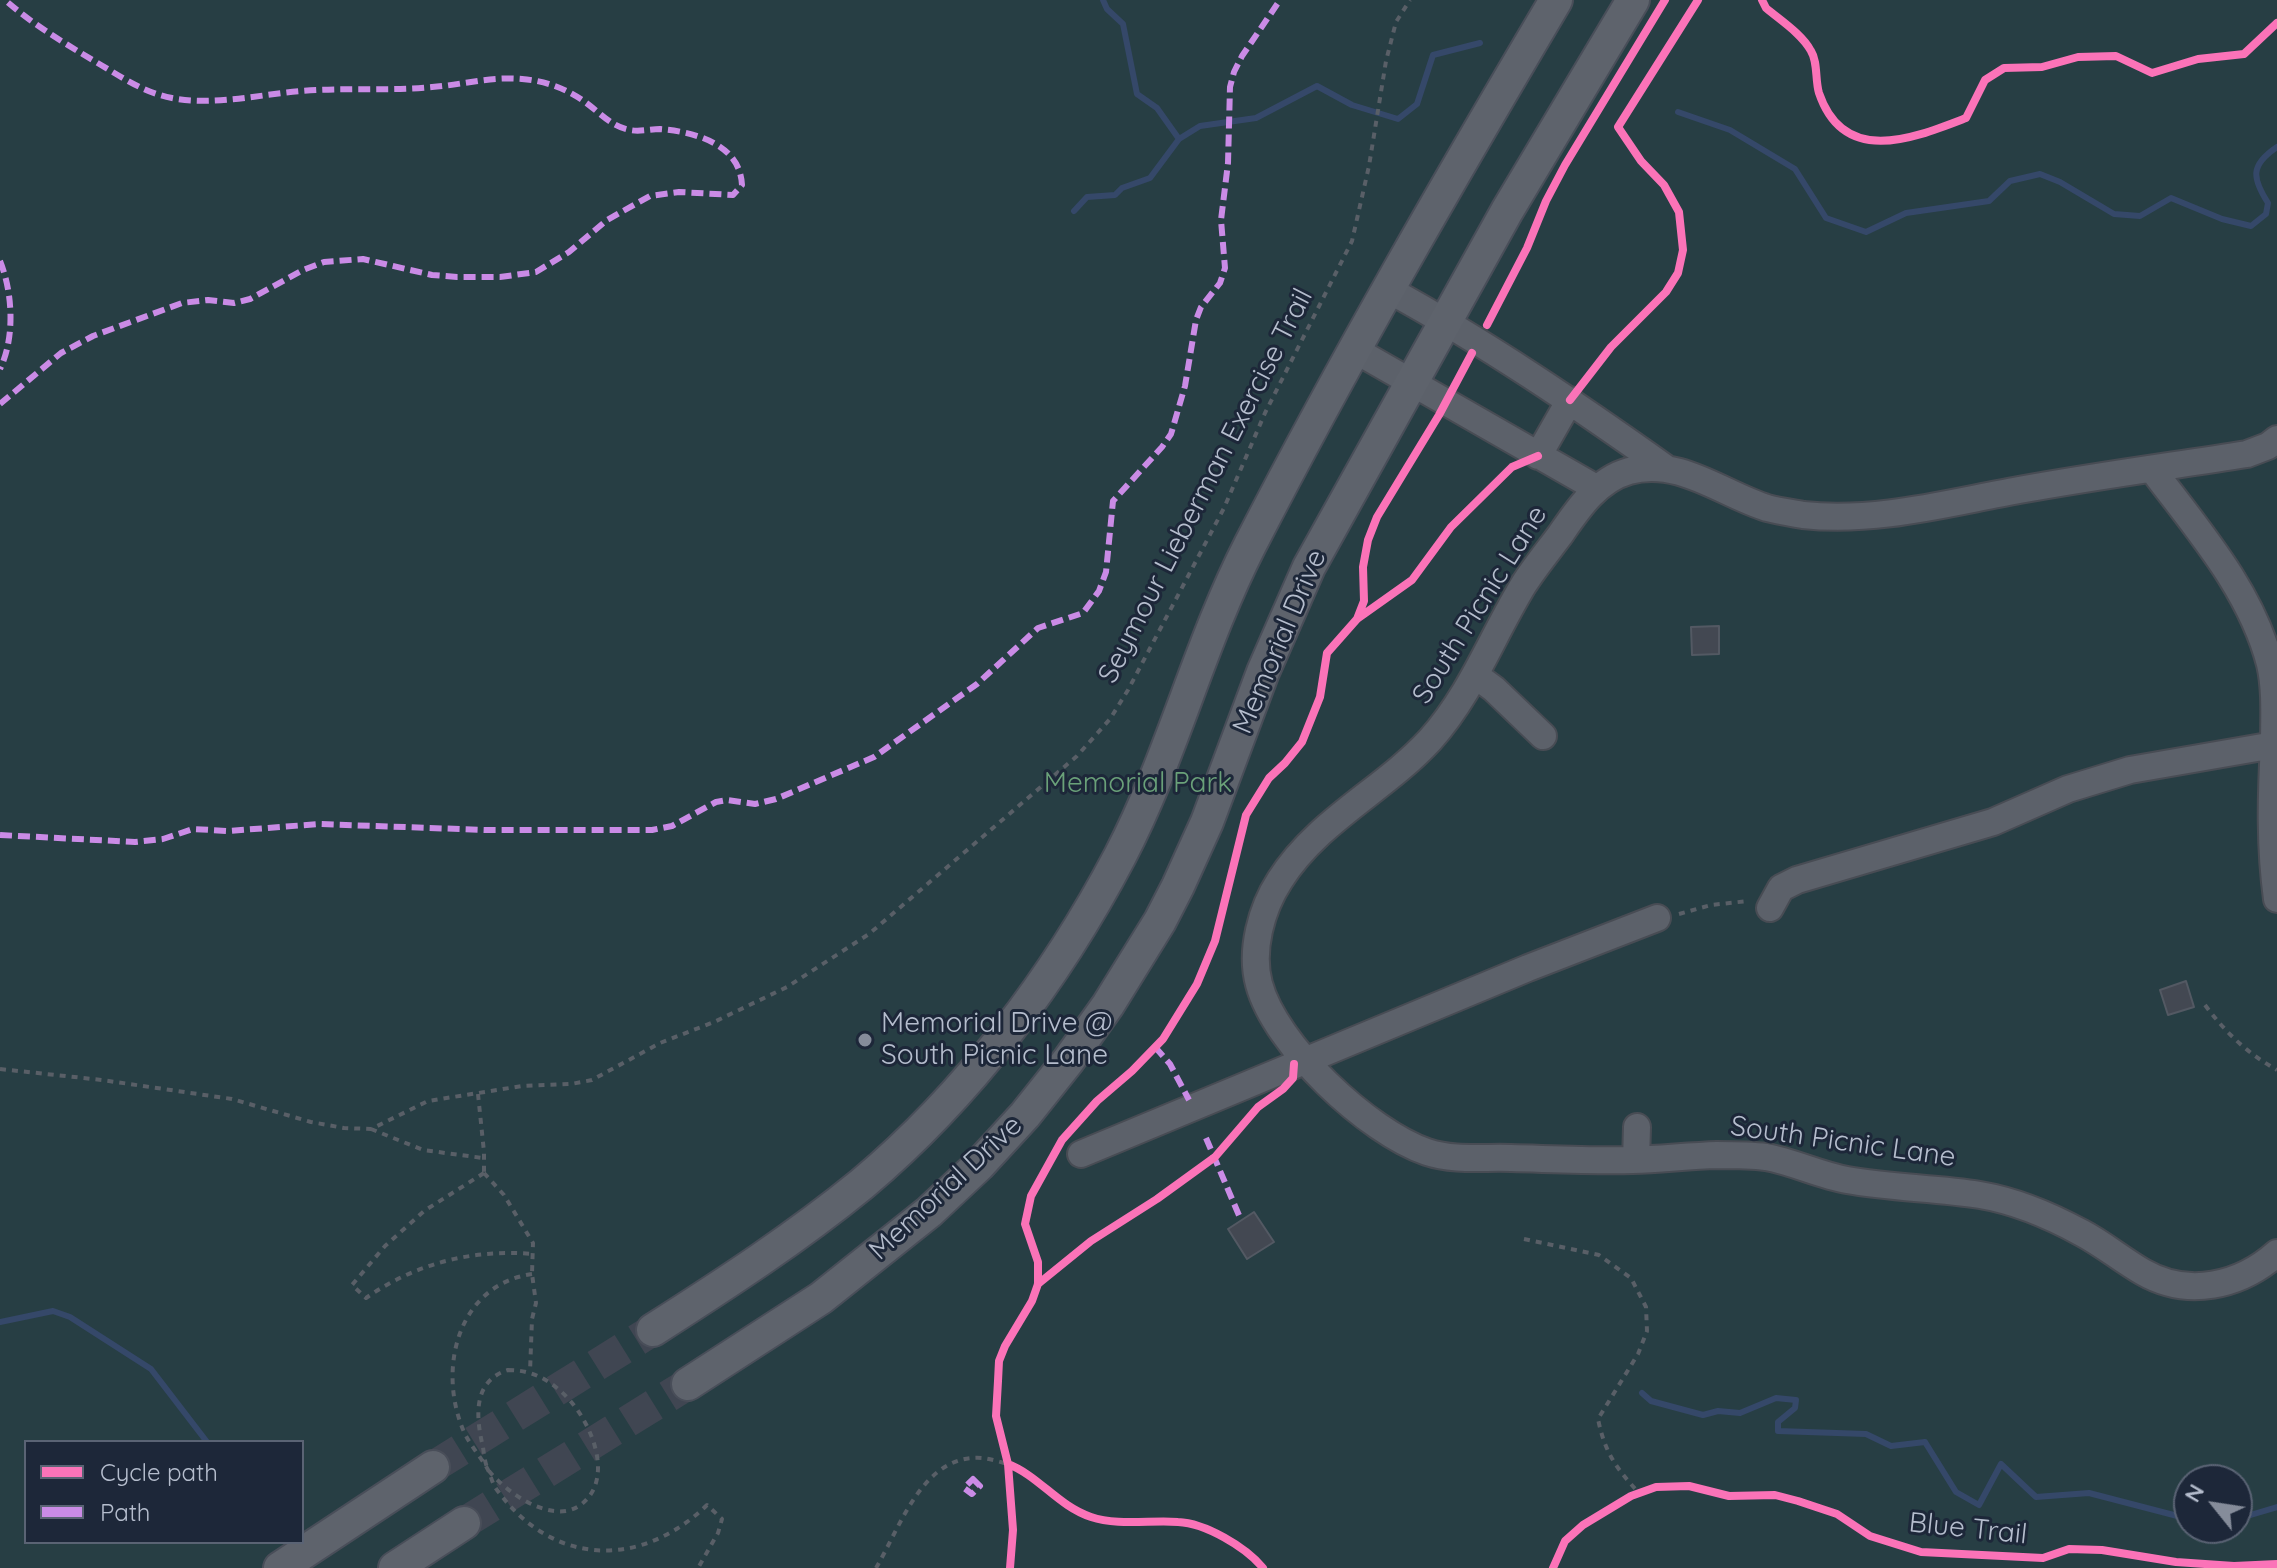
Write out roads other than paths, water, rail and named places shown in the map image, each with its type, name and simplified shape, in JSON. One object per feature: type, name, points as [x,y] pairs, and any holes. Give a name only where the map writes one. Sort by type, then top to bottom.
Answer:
[{"type":"main road","points":[[653,1330],[772,1253],[865,1180],[965,1082],[1050,972],[1120,855],[1149,793],[1232,580],[1453,174],[1556,0]]},
{"type":"main road","name":"Memorial Drive","points":[[688,1384],[821,1298],[929,1212],[1007,1135],[1068,1061],[1115,993],[1178,886],[1207,822],[1263,672],[1309,567],[1507,211],[1633,0]]},
{"type":"main road","points":[[280,1568],[433,1467]]},
{"type":"main road","points":[[395,1568],[464,1523]]},
{"type":"street","name":"South Picnic Lane","points":[[1389,290],[1446,321],[1570,400],[1667,469]]},
{"type":"street","points":[[1355,350],[1596,488]]},
{"type":"street","points":[[1538,456],[1570,400]]},
{"type":"street","name":"South Picnic Lane","points":[[2277,439],[2247,454],[1847,518],[1767,508],[1693,476],[1667,469],[1629,471],[1596,488],[1523,586],[1475,675],[1428,743],[1303,850],[1279,880],[1257,940],[1257,974],[1268,1007],[1305,1060],[1330,1087],[1356,1108],[1401,1139],[1428,1152],[1462,1158],[1636,1160],[1719,1155],[1765,1157],[1824,1176],[1881,1186],[1947,1190],[1992,1197],[2030,1207],[2085,1235],[2159,1292],[2183,1285],[2227,1284],[2261,1268],[2277,1253]]},
{"type":"street","points":[[2152,469],[2230,577],[2253,615],[2271,666],[2275,744],[2271,832],[2277,899]]},
{"type":"street","points":[[1475,675],[1543,736]]},
{"type":"street","points":[[1770,908],[1781,888],[1797,880],[1993,822],[2068,789],[2130,770],[2275,744]]},
{"type":"street","points":[[1081,1154],[1657,918]]},
{"type":"street","points":[[1636,1160],[1637,1127]]},
{"type":"waterway","points":[[1103,0],[1107,9],[1123,24],[1137,94],[1157,108],[1179,139],[1200,126],[1256,118],[1317,86],[1352,105],[1398,119],[1417,104],[1433,55],[1480,43]]},
{"type":"waterway","points":[[1678,112],[1730,130],[1795,169],[1826,218],[1866,232],[1906,213],[1989,201],[2010,181],[2040,174],[2060,182],[2114,214],[2140,216],[2171,198],[2222,219],[2251,226],[2266,214],[2268,203],[2256,172],[2262,160],[2277,147]]},
{"type":"waterway","points":[[1074,211],[1087,197],[1115,195],[1122,188],[1150,178],[1179,139]]},
{"type":"waterway","points":[[0,1322],[53,1311],[70,1317],[151,1369],[205,1440]]},
{"type":"waterway","points":[[1642,1393],[1651,1401],[1703,1415],[1718,1411],[1740,1413],[1776,1398],[1796,1400],[1795,1408],[1778,1422],[1778,1431],[1866,1434],[1891,1446],[1925,1442],[1956,1492],[1979,1505],[2001,1464],[2036,1497],[2089,1493],[2173,1515]]},
{"type":"waterway","points":[[2253,1514],[2277,1507]]},
{"type":"tunnel","points":[[433,1467],[653,1330]]},
{"type":"tunnel","points":[[464,1523],[688,1384]]},
{"type":"place","name":"Memorial Drive @ South Picnic Lane","points":[[865,1040]]},
{"type":"park label","name":"Memorial Park","points":[[1138,784]]}]
